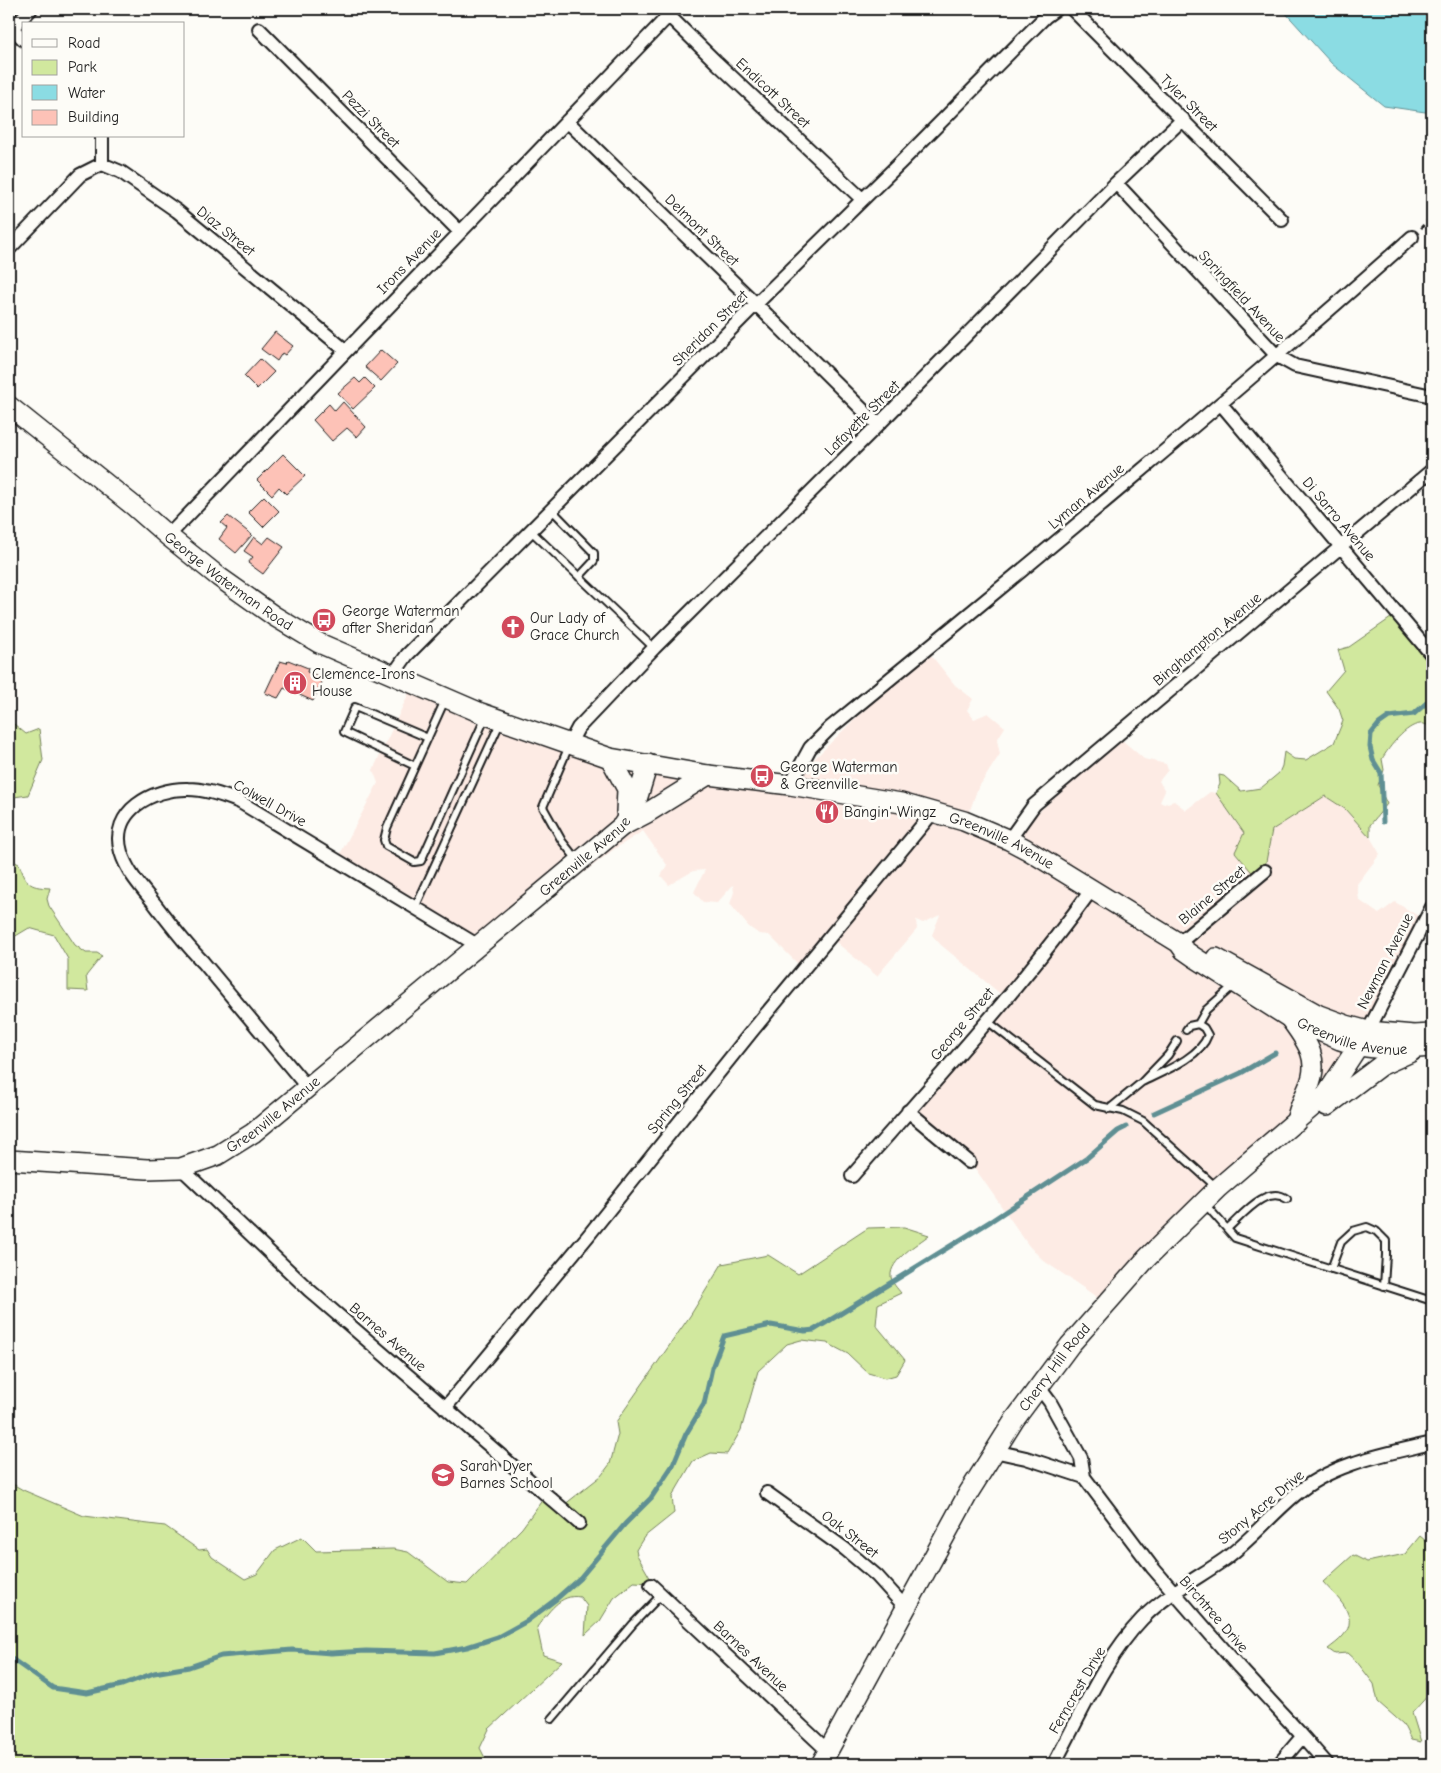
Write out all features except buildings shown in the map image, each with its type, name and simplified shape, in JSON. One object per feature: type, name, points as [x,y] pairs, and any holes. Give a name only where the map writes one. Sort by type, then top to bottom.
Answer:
[{"type":"main road","name":"George Waterman Road","points":[[9,406],[219,577],[289,625],[319,643],[493,718],[610,758],[648,764]]},
{"type":"main road","points":[[610,758],[627,789],[627,806],[622,826]]},
{"type":"main road","name":"Greenville Avenue","points":[[9,1160],[147,1170],[181,1168],[218,1156],[253,1133],[622,826],[636,806],[648,764],[708,775],[790,785],[901,803],[934,811],[977,826],[1009,840],[1179,943],[1184,950],[1239,978],[1319,1014],[1363,1038],[1391,1050],[1425,1048]]},
{"type":"main road","points":[[622,826],[647,814],[708,775]]},
{"type":"main road","name":"Greenville Avenue","points":[[1239,978],[1288,1016],[1340,1040],[1432,1034]]},
{"type":"main road","points":[[1288,1016],[1305,1039],[1311,1053],[1313,1065],[1312,1076],[1298,1109],[1296,1122]]},
{"type":"main road","name":"Cherry Hill Road","points":[[824,1758],[964,1500],[994,1451],[1038,1386],[1070,1345],[1147,1258],[1218,1188],[1326,1095],[1363,1038]]},
{"type":"main road","points":[[1249,1161],[1273,1149],[1341,1094],[1380,1066],[1425,1048]]},
{"type":"street","points":[[22,38],[10,28],[31,9]]},
{"type":"street","name":"Sheridan Street","points":[[393,675],[407,655],[756,304],[1045,17],[1056,9]]},
{"type":"street","name":"Tyler Street","points":[[1072,9],[1282,220]]},
{"type":"street","name":"Endicott Street","points":[[669,11],[716,62],[862,200]]},
{"type":"street","name":"Irons Avenue","points":[[168,536],[345,350],[567,122],[669,11]]},
{"type":"street","name":"Pezzi Street","points":[[259,29],[460,232]]},
{"type":"street","name":"Lafayette Street","points":[[569,745],[578,728],[654,648],[878,425],[1116,183],[1182,119]]},
{"type":"street","name":"Delmont Street","points":[[567,122],[756,304],[878,425]]},
{"type":"street","points":[[9,249],[80,175],[102,164],[102,138]]},
{"type":"street","name":"Diaz Street","points":[[102,164],[121,172],[177,211],[345,350]]},
{"type":"street","name":"Springfield Avenue","points":[[1116,183],[1277,356],[1295,366],[1432,396]]},
{"type":"street","name":"Lyman Avenue","points":[[790,785],[810,748],[830,728],[1017,575],[1221,404],[1412,238]]},
{"type":"street","name":"Di Sarro Avenue","points":[[1221,404],[1432,655]]},
{"type":"street","name":"Binghampton Avenue","points":[[1009,840],[1034,805],[1432,470]]},
{"type":"street","name":"Colwell Drive","points":[[307,1087],[185,943],[132,876],[121,853],[119,841],[120,832],[129,812],[151,796],[178,789],[195,789],[224,795],[240,802],[477,945]]},
{"type":"street","name":"Spring Street","points":[[444,1408],[588,1236],[747,1038],[934,811]]},
{"type":"street","name":"Blaine Street","points":[[1179,943],[1265,871]]},
{"type":"street","name":"George Street","points":[[852,1176],[959,1055],[986,1020],[1059,935],[1092,889]]},
{"type":"street","name":"Newman Avenue","points":[[1363,1038],[1432,906]]},
{"type":"street","points":[[908,1111],[969,1162]]},
{"type":"street","name":"Barnes Avenue","points":[[181,1168],[309,1290],[579,1523]]},
{"type":"street","name":"Birchtree Drive","points":[[1038,1386],[1050,1402],[1081,1458],[1084,1477],[1152,1567],[1207,1632],[1327,1764]]},
{"type":"street","name":"Stony Acre Drive","points":[[1174,1592],[1227,1557],[1296,1494],[1310,1484],[1343,1468],[1385,1454],[1432,1442]]},
{"type":"street","points":[[994,1451],[1026,1458],[1084,1477]]},
{"type":"street","name":"Oak Street","points":[[768,1493],[845,1549],[876,1576],[906,1608]]},
{"type":"street","name":"Barnes Avenue","points":[[651,1585],[824,1758]]},
{"type":"street","name":"Ferncrest Drive","points":[[1054,1764],[1114,1655],[1142,1618],[1174,1592]]},
{"type":"street","points":[[1279,1764],[1302,1737]]},
{"type":"lane","points":[[552,510],[594,553],[594,561],[579,577]]},
{"type":"lane","points":[[531,531],[654,648]]},
{"type":"lane","points":[[445,698],[387,828],[384,840],[386,846],[414,862],[420,861],[425,852],[493,718]]},
{"type":"lane","points":[[415,766],[344,732],[355,707],[428,738]]},
{"type":"lane","points":[[415,908],[493,718]]},
{"type":"lane","points":[[569,745],[542,807],[562,842],[578,862]]},
{"type":"lane","points":[[1198,1024],[1206,1010],[1239,978]]},
{"type":"lane","points":[[986,1020],[1095,1105],[1123,1112],[1143,1121],[1218,1188]]},
{"type":"lane","points":[[1142,1082],[1187,1059],[1206,1042],[1208,1036],[1204,1028],[1198,1024],[1189,1026],[1186,1030]]},
{"type":"lane","points":[[1109,1109],[1142,1082],[1168,1055],[1177,1041]]},
{"type":"lane","points":[[1227,1229],[1261,1199],[1273,1194],[1287,1199]]},
{"type":"lane","points":[[1204,1202],[1235,1238],[1432,1301]]},
{"type":"lane","points":[[1332,1269],[1341,1242],[1353,1231],[1367,1227],[1376,1231],[1386,1241],[1384,1286]]},
{"type":"lane","points":[[552,1719],[633,1624],[661,1595]]},
{"type":"shaded area","points":[[931,655],[955,685],[973,699],[967,710],[974,719],[988,713],[1005,727],[997,740],[1000,754],[977,790],[967,819],[1012,836],[1122,740],[1144,759],[1166,764],[1168,770],[1159,781],[1165,791],[1160,802],[1164,804],[1174,801],[1186,810],[1210,792],[1216,793],[1265,867],[1272,830],[1325,796],[1345,809],[1370,837],[1380,854],[1357,884],[1359,900],[1379,914],[1395,902],[1430,923],[1427,932],[1366,1030],[1324,1085],[1104,1302],[1044,1261],[1029,1246],[974,1167],[912,1114],[1003,996],[941,945],[932,935],[940,915],[923,923],[916,920],[917,929],[877,976],[831,938],[802,968],[769,935],[759,934],[749,927],[730,904],[734,892],[733,885],[717,903],[703,902],[694,892],[705,870],[693,871],[669,885],[661,876],[667,865],[643,831],[613,850],[484,950],[338,858],[378,783],[373,770],[413,684],[539,739],[789,784],[874,700]]},
{"type":"green space","points":[[1398,613],[1432,655],[1432,727],[1422,724],[1409,728],[1393,743],[1382,759],[1384,770],[1378,785],[1387,804],[1370,825],[1370,837],[1345,809],[1325,796],[1272,830],[1265,867],[1255,876],[1235,852],[1244,833],[1216,793],[1220,784],[1219,775],[1224,776],[1241,791],[1261,788],[1279,773],[1284,752],[1294,759],[1306,760],[1334,743],[1343,721],[1339,709],[1326,691],[1344,670],[1338,650],[1349,647]]},
{"type":"green space","points":[[9,720],[26,734],[39,729],[43,760],[28,795],[14,797],[9,800]]},
{"type":"green space","points":[[9,859],[19,864],[29,883],[50,888],[47,899],[49,906],[75,945],[86,953],[97,953],[102,956],[86,976],[88,991],[68,990],[68,959],[54,935],[29,928],[9,940]]},
{"type":"green space","points":[[904,1227],[929,1235],[905,1253],[892,1271],[891,1277],[901,1293],[878,1304],[876,1325],[905,1360],[896,1375],[885,1378],[868,1373],[848,1354],[827,1343],[801,1340],[787,1344],[758,1371],[741,1430],[727,1454],[711,1453],[693,1461],[672,1497],[674,1513],[644,1537],[636,1550],[653,1583],[634,1582],[614,1598],[600,1621],[585,1635],[587,1606],[580,1597],[566,1598],[555,1605],[537,1627],[543,1655],[562,1661],[489,1729],[480,1748],[488,1764],[9,1764],[9,1482],[23,1490],[84,1516],[165,1526],[199,1550],[207,1549],[212,1557],[245,1579],[257,1574],[275,1550],[302,1537],[316,1551],[393,1549],[408,1552],[448,1582],[467,1584],[522,1528],[546,1495],[564,1505],[601,1476],[610,1464],[618,1434],[616,1422],[690,1316],[722,1264],[768,1255],[798,1274],[868,1228]]},
{"type":"green space","points":[[1420,1536],[1432,1546],[1432,1691],[1412,1713],[1421,1742],[1411,1740],[1403,1724],[1378,1702],[1374,1684],[1357,1662],[1347,1653],[1335,1654],[1328,1649],[1343,1636],[1348,1629],[1349,1621],[1345,1607],[1323,1582],[1353,1555],[1367,1562],[1405,1554]]},
{"type":"water","points":[[1282,9],[1432,9],[1432,113],[1384,106],[1332,64]]},
{"type":"waterway","points":[[1383,822],[1381,773],[1373,760],[1370,747],[1371,734],[1379,724],[1389,717],[1414,714],[1432,698]]},
{"type":"waterway","points":[[1154,1113],[1241,1073],[1275,1053]]},
{"type":"waterway","points":[[9,1657],[53,1688],[87,1693],[122,1685],[154,1673],[189,1667],[221,1656],[292,1650],[331,1653],[366,1651],[435,1653],[467,1647],[498,1637],[527,1621],[580,1578],[625,1524],[651,1498],[673,1465],[686,1434],[704,1404],[712,1368],[724,1336],[771,1325],[805,1331],[814,1330],[991,1221],[1087,1158],[1118,1131],[1126,1127]]},
{"type":"place","name":"George Waterman after Sheridan","points":[[324,620]]},
{"type":"place","name":"Our Lady of Grace Church","points":[[513,627]]},
{"type":"place","name":"Clemence-Irons House","points":[[295,683]]},
{"type":"place","name":"George Waterman & Greenville","points":[[762,776]]},
{"type":"place","name":"Bangin' Wingz","points":[[827,812]]},
{"type":"place","name":"Sarah Dyer Barnes School","points":[[443,1475]]}]
